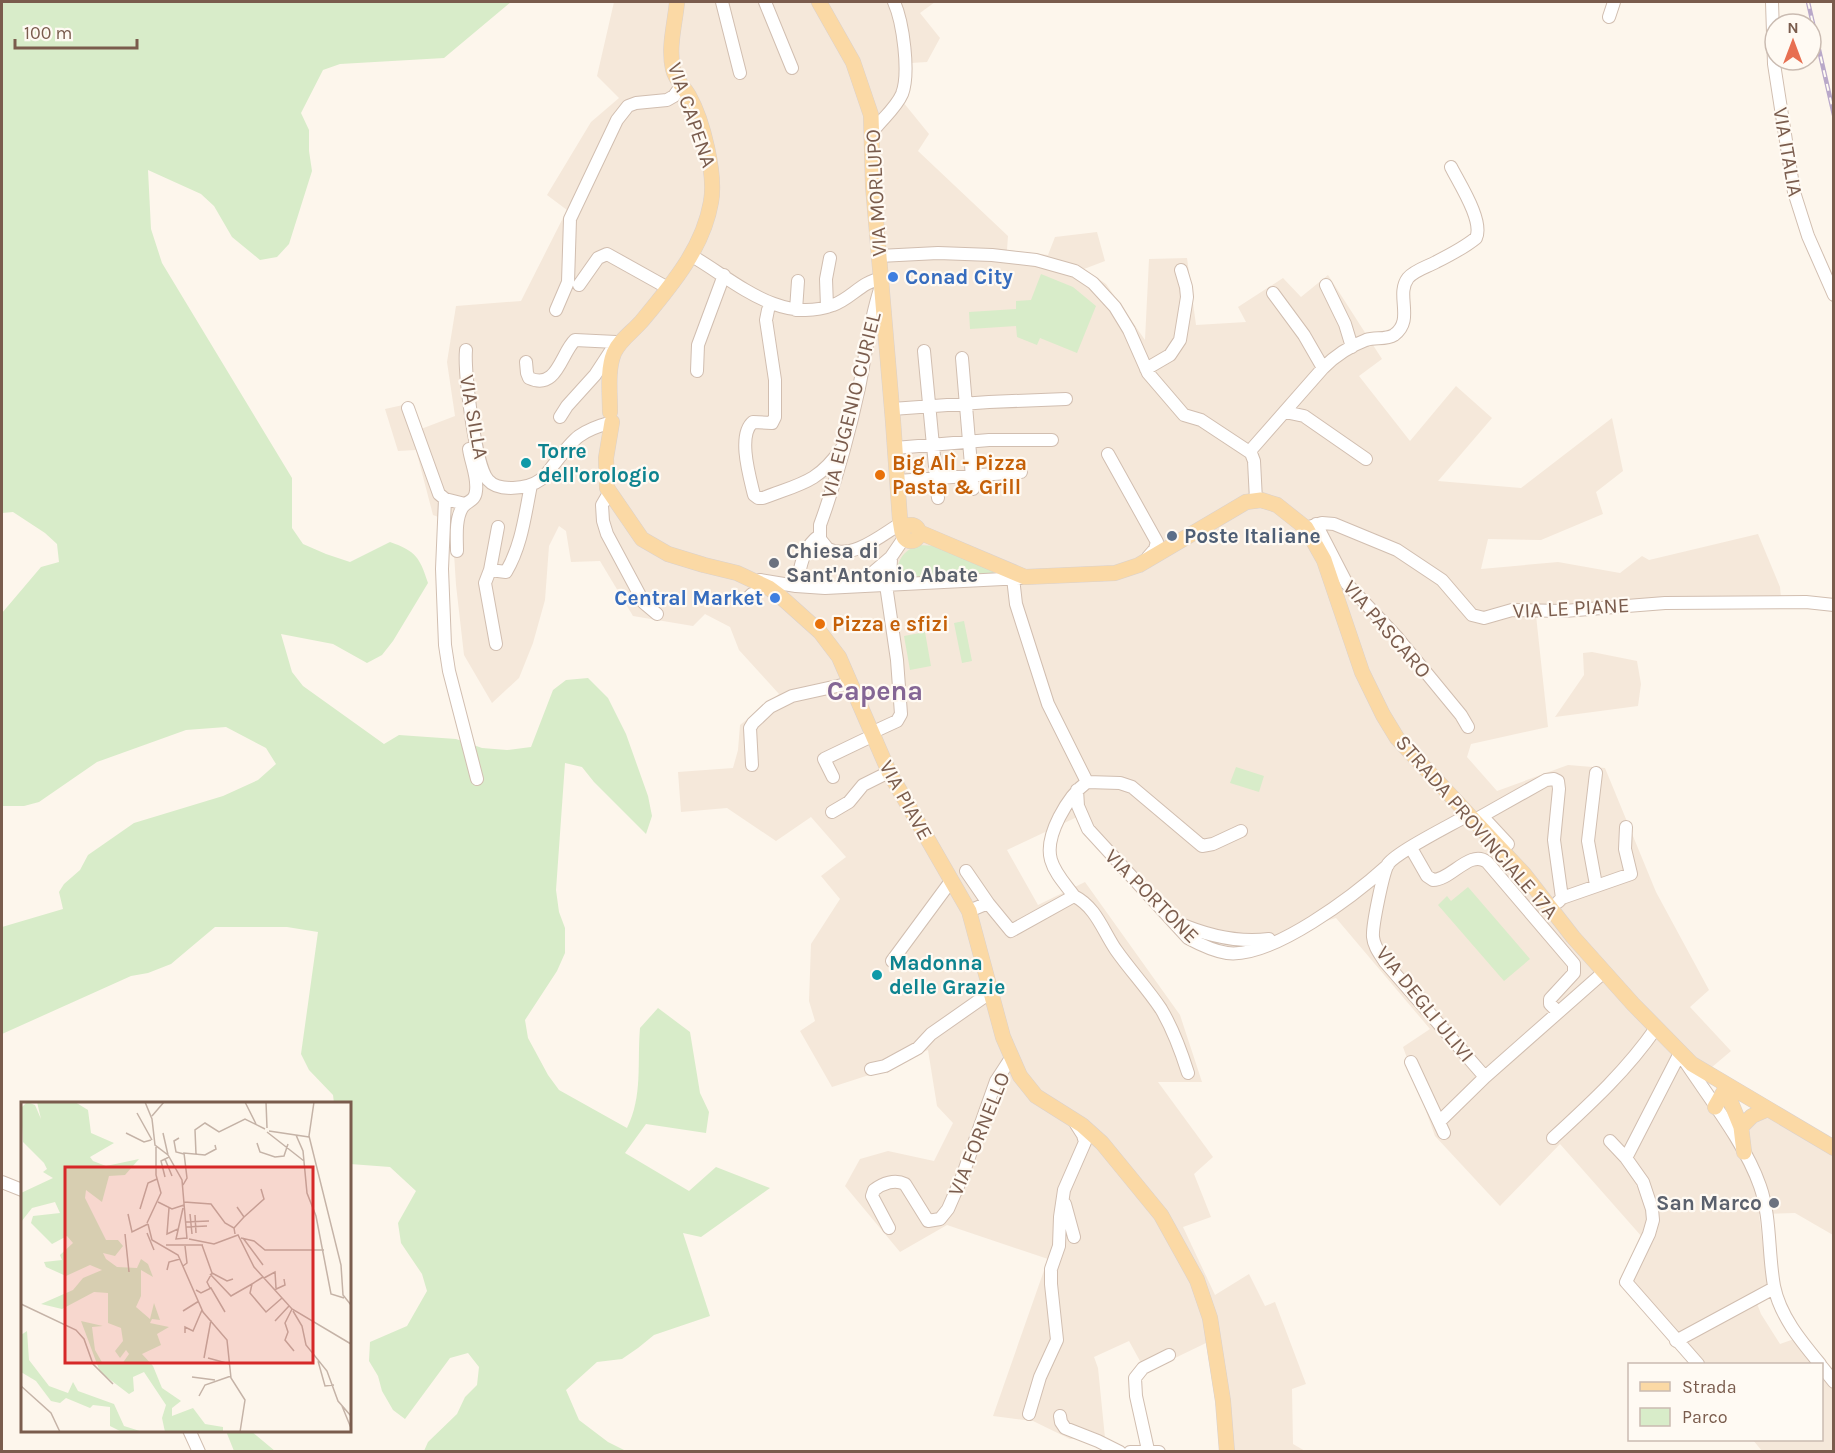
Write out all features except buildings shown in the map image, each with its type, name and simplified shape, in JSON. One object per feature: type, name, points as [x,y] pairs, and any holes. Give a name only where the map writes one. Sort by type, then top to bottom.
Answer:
[{"type":"main road","name":"VIA CAPENA","points":[[618,343],[637,326],[692,256],[710,208],[713,181],[711,165],[691,100],[674,72],[671,57],[677,2]]},
{"type":"main road","name":"VIA MORLUPO","points":[[819,2],[855,66],[868,100],[873,131],[873,179],[899,504],[908,530]]},
{"type":"main road","points":[[609,493],[606,481],[606,460],[612,420],[611,365],[618,343]]},
{"type":"main road","name":"VIA PIAVE","points":[[609,493],[642,539],[668,554],[732,571],[754,588],[777,594],[828,641],[839,657],[889,772],[969,912],[1011,1058],[1030,1091],[1047,1104],[1074,1119],[1099,1140],[1161,1215],[1197,1280],[1210,1318],[1223,1401],[1227,1452]]},
{"type":"main road","points":[[908,530],[1019,578],[1115,573],[1139,565],[1191,536],[1237,506],[1256,500]]},
{"type":"main road","name":"STRADA PROVINCIALE 17A","points":[[1256,500],[1280,506],[1311,526],[1362,672],[1383,715],[1404,749],[1477,819],[1604,972],[1680,1053],[1728,1087],[1833,1148]]},
{"type":"main road","points":[[1715,1107],[1720,1096],[1728,1087]]},
{"type":"main road","points":[[1728,1087],[1741,1127],[1744,1152]]},
{"type":"main road","points":[[1741,1127],[1752,1116],[1768,1109]]},
{"type":"street","points":[[722,2],[740,73]]},
{"type":"street","points":[[765,2],[792,68]]},
{"type":"street","points":[[873,131],[898,100],[904,84],[905,69],[900,25],[894,2]]},
{"type":"street","points":[[1609,17],[1614,2]]},
{"type":"street","name":"VIA ITALIA","points":[[1772,2],[1774,64],[1794,192],[1808,236],[1833,295]]},
{"type":"street","points":[[556,310],[568,282],[568,228],[571,215],[617,120],[625,108],[631,104],[664,100],[674,96],[681,86]]},
{"type":"street","points":[[1250,451],[1323,368],[1338,355],[1369,339],[1386,338],[1395,333],[1404,317],[1404,288],[1408,279],[1478,235],[1477,220],[1451,167]]},
{"type":"street","points":[[879,256],[929,253],[983,254],[1036,260],[1070,269],[1089,279],[1115,306],[1129,330],[1146,369],[1186,416],[1201,420],[1250,451],[1254,461],[1256,500]]},
{"type":"street","points":[[579,285],[598,258],[607,254],[668,288]]},
{"type":"street","points":[[692,256],[755,296],[796,310],[811,311],[827,307],[843,301],[868,282],[881,282]]},
{"type":"street","points":[[827,307],[826,279],[830,258]]},
{"type":"street","points":[[1146,369],[1170,355],[1179,342],[1187,297],[1181,270]]},
{"type":"street","points":[[697,371],[698,345],[724,275]]},
{"type":"street","points":[[796,310],[798,281]]},
{"type":"street","name":"VIA EUGENIO CURIEL","points":[[820,535],[820,525],[843,455],[859,388],[870,322],[881,282]]},
{"type":"street","points":[[1326,285],[1345,324],[1352,347]]},
{"type":"street","points":[[1273,293],[1300,330],[1323,368]]},
{"type":"street","points":[[771,303],[766,320],[775,380],[776,417],[772,423],[754,422],[749,426],[746,456],[754,495],[763,498],[818,476],[831,463],[845,442]]},
{"type":"street","points":[[526,362],[529,378],[543,380],[556,371],[575,340],[618,343]]},
{"type":"street","points":[[560,417],[593,378],[618,343]]},
{"type":"street","name":"VIA SILLA","points":[[466,350],[465,368],[475,441],[485,476],[490,483],[506,487],[531,485]]},
{"type":"street","points":[[924,351],[938,498]]},
{"type":"street","points":[[962,358],[973,489]]},
{"type":"street","points":[[892,409],[1066,399]]},
{"type":"street","points":[[408,408],[436,489],[445,499],[465,504],[472,501],[476,494],[477,481],[469,449],[475,441]]},
{"type":"street","points":[[1285,412],[1304,416],[1366,459]]},
{"type":"street","points":[[490,570],[506,572],[514,559],[522,535],[531,485],[543,478],[572,441],[587,430],[612,420]]},
{"type":"street","points":[[895,448],[996,440],[1052,441]]},
{"type":"street","points":[[1108,454],[1156,542],[1154,551],[1139,565]]},
{"type":"street","points":[[897,481],[1021,472]]},
{"type":"street","points":[[609,493],[602,505],[607,534],[644,603],[657,614]]},
{"type":"street","points":[[445,499],[442,569],[445,645],[449,671],[477,779]]},
{"type":"street","points":[[457,551],[459,517],[465,504]]},
{"type":"street","name":"VIA LE PIANE","points":[[1311,526],[1338,525],[1402,553],[1442,580],[1472,615],[1478,618],[1488,618],[1512,610],[1564,611],[1655,604],[1806,602],[1833,605]]},
{"type":"street","name":"VIA PASCARO","points":[[1311,526],[1344,580],[1396,636],[1461,715],[1468,727]]},
{"type":"street","points":[[496,644],[485,583],[490,570],[498,527]]},
{"type":"street","points":[[790,605],[798,586],[804,551],[820,535],[822,543],[828,549],[846,552],[908,530]]},
{"type":"street","points":[[833,777],[821,761],[872,735],[894,722],[901,714],[897,660],[881,582],[891,557],[908,530]]},
{"type":"street","points":[[881,582],[891,557]]},
{"type":"street","points":[[754,588],[798,586],[833,588],[881,582],[1019,578]]},
{"type":"street","name":"VIA PORTONE","points":[[1019,578],[1016,603],[1050,712],[1082,786],[1078,806],[1088,829],[1188,938],[1205,948],[1229,954],[1266,946],[1327,914],[1388,865]]},
{"type":"street","points":[[752,765],[750,728],[770,707],[792,696],[851,683]]},
{"type":"street","points":[[832,812],[851,801],[863,785],[889,772]]},
{"type":"street","points":[[1596,773],[1588,841],[1596,885]]},
{"type":"street","points":[[1388,865],[1411,848],[1477,819],[1551,779],[1558,781],[1559,789],[1554,840],[1562,898]]},
{"type":"street","points":[[1188,1073],[1176,1038],[1161,1010],[1118,952],[1094,912],[1074,896],[1054,868],[1050,851],[1056,826],[1068,802],[1082,786],[1120,783],[1132,787],[1202,846],[1214,844],[1241,831]]},
{"type":"street","points":[[1477,819],[1508,844]]},
{"type":"street","points":[[1551,909],[1562,898],[1630,874],[1625,849],[1626,827]]},
{"type":"street","points":[[1411,848],[1427,876],[1433,880],[1440,879],[1474,859],[1481,858],[1487,862],[1574,964],[1573,975],[1550,999],[1550,1004],[1558,1012]]},
{"type":"street","name":"VIA DEGLI ULIVI","points":[[1388,865],[1373,929],[1376,948],[1485,1077],[1604,972]]},
{"type":"street","points":[[966,871],[1011,931],[1074,896]]},
{"type":"street","points":[[892,961],[951,881]]},
{"type":"street","points":[[969,912],[988,903]]},
{"type":"street","points":[[871,1069],[882,1067],[921,1046],[931,1035],[991,992]]},
{"type":"street","points":[[1553,1137],[1609,1086],[1641,1050],[1656,1028]]},
{"type":"street","points":[[1626,1158],[1680,1053],[1744,1152],[1758,1180],[1764,1201],[1774,1288],[1792,1328],[1819,1363]]},
{"type":"street","name":"VIA FORNELLO","points":[[889,1228],[872,1196],[874,1190],[886,1183],[905,1184],[928,1221],[938,1220],[945,1213],[962,1177],[996,1081],[1011,1058]]},
{"type":"street","points":[[1411,1062],[1441,1127],[1485,1077]]},
{"type":"street","points":[[1029,1414],[1040,1377],[1057,1340],[1051,1274],[1059,1246],[1064,1190],[1085,1142],[1074,1119]]},
{"type":"street","points":[[1610,1141],[1626,1158],[1643,1182],[1653,1214],[1651,1230],[1626,1282],[1696,1363]]},
{"type":"street","points":[[2,1182],[21,1190]]},
{"type":"street","points":[[1064,1190],[1066,1209],[1074,1238]]},
{"type":"street","points":[[1676,1341],[1774,1288]]},
{"type":"street","points":[[1130,1452],[1154,1451],[1136,1396],[1135,1378],[1143,1368],[1169,1355]]},
{"type":"street","points":[[1823,1369],[1833,1382]]},
{"type":"street","points":[[1060,1416],[1062,1425],[1068,1430],[1120,1452]]},
{"type":"street","points":[[189,1432],[199,1452]]},
{"type":"shaded area","points":[[614,2],[935,2],[920,13],[940,38],[927,62],[911,63],[903,102],[929,134],[918,151],[1008,236],[1007,250],[1048,255],[1055,237],[1097,232],[1105,261],[1084,269],[1106,284],[1145,340],[1149,259],[1187,258],[1196,325],[1246,322],[1238,307],[1283,278],[1301,297],[1328,275],[1382,359],[1359,376],[1410,441],[1456,386],[1492,418],[1438,481],[1521,488],[1612,418],[1623,471],[1596,492],[1603,514],[1541,540],[1488,539],[1481,569],[1558,562],[1620,573],[1642,556],[1649,560],[1758,534],[1780,587],[1781,598],[1535,606],[1548,727],[1471,744],[1467,757],[1497,791],[1568,765],[1605,768],[1656,892],[1709,990],[1690,1007],[1731,1051],[1692,1084],[1734,1143],[1748,1123],[1765,1116],[1833,1156],[1833,1235],[1795,1213],[1759,1214],[1768,1286],[1753,1293],[1761,1314],[1780,1344],[1794,1339],[1813,1363],[1701,1363],[1631,1279],[1650,1246],[1560,1144],[1500,1206],[1435,1136],[1403,1047],[1430,1029],[1336,918],[1234,948],[1181,929],[1077,817],[1007,850],[1038,905],[1085,882],[1180,1015],[1202,1082],[1158,1082],[1213,1157],[1194,1174],[1211,1217],[1183,1227],[1215,1295],[1249,1274],[1265,1306],[1275,1302],[1306,1384],[1292,1389],[1293,1444],[1305,1451],[1220,1451],[1221,1438],[1206,1343],[1146,1372],[1129,1341],[1094,1357],[1098,1368],[1105,1438],[1070,1439],[1033,1421],[993,1416],[1048,1259],[947,1225],[900,1252],[845,1186],[860,1159],[888,1151],[934,1161],[953,1123],[937,1106],[928,1050],[866,1076],[832,1087],[800,1031],[815,1021],[809,1001],[811,944],[840,899],[821,876],[846,857],[811,817],[776,841],[727,808],[681,812],[678,772],[733,768],[738,750],[740,725],[779,694],[739,650],[730,627],[705,614],[693,626],[633,616],[600,561],[571,562],[566,531],[559,526],[549,546],[545,600],[533,643],[519,678],[492,703],[464,655],[452,522],[433,515],[416,450],[398,451],[385,409],[412,403],[421,429],[455,416],[447,362],[456,306],[521,301],[567,210],[547,195],[591,122],[619,98],[597,76]]},
{"type":"shaded area","points":[[1592,652],[1637,661],[1641,684],[1638,706],[1555,717],[1584,675],[1583,653]]},
{"type":"shaded area","points":[[1823,1374],[1833,1389],[1833,1451],[1762,1451],[1754,1441],[1823,1441]]},
{"type":"green space","points":[[2,2],[511,2],[444,58],[340,64],[323,70],[301,113],[309,130],[312,171],[289,244],[277,257],[260,260],[232,237],[214,206],[201,194],[148,170],[151,229],[162,263],[292,478],[292,528],[303,544],[350,562],[390,542],[416,556],[428,583],[393,641],[382,655],[367,663],[333,644],[281,634],[292,672],[303,686],[384,744],[399,735],[456,739],[482,748],[507,750],[531,747],[553,690],[566,680],[588,678],[608,698],[626,734],[648,796],[652,816],[646,834],[582,767],[565,763],[556,890],[559,912],[565,928],[565,953],[557,971],[525,1020],[528,1038],[559,1090],[627,1128],[637,1092],[640,1028],[658,1008],[690,1032],[700,1093],[709,1112],[706,1133],[646,1124],[625,1153],[689,1191],[716,1167],[770,1188],[701,1237],[683,1233],[710,1316],[654,1335],[622,1359],[597,1362],[566,1390],[579,1420],[608,1442],[626,1451],[424,1451],[428,1442],[457,1414],[465,1397],[477,1385],[479,1367],[468,1353],[450,1358],[405,1419],[393,1410],[369,1361],[370,1342],[407,1326],[427,1291],[422,1274],[401,1243],[398,1223],[416,1191],[390,1167],[351,1164],[351,1102],[334,1102],[333,1095],[309,1070],[301,1054],[318,932],[287,927],[215,927],[171,964],[148,973],[131,976],[2,1034],[2,927],[63,909],[59,892],[64,884],[80,870],[88,855],[134,823],[223,796],[258,780],[276,764],[266,748],[226,727],[186,730],[97,762],[39,802],[24,806],[2,806],[2,613],[41,567],[59,562],[57,544],[45,533],[13,512],[2,513]]},
{"type":"green space","points":[[1041,274],[1073,287],[1096,306],[1077,353],[1040,338],[1037,345],[1017,337],[1016,326],[970,329],[969,312],[1016,309],[1016,301],[1031,300]]},
{"type":"green space","points":[[919,545],[936,546],[994,571],[992,576],[896,580],[901,558],[908,550]]},
{"type":"green space","points":[[964,621],[972,661],[962,663],[954,623]]},
{"type":"green space","points":[[925,632],[931,666],[910,670],[904,636]]},
{"type":"green space","points":[[1236,767],[1264,776],[1259,792],[1230,783]]},
{"type":"green space","points":[[1468,887],[1530,959],[1504,981],[1438,905],[1447,896],[1451,901]]},
{"type":"green space","points":[[226,1432],[252,1432],[275,1451],[234,1451]]},
{"type":"railway","points":[[1808,2],[1834,115]]},
{"type":"place","name":"Conad City","points":[[893,277]]},
{"type":"place","name":"Torre dell'orologio","points":[[526,463]]},
{"type":"place","name":"Big Alì - Pizza Pasta & Grill","points":[[880,475]]},
{"type":"place","name":"Poste Italiane","points":[[1172,536]]},
{"type":"place","name":"Chiesa di Sant'Antonio Abate","points":[[774,563]]},
{"type":"place","name":"Central Market","points":[[775,598]]},
{"type":"place","name":"Pizza e sfizi","points":[[820,624]]},
{"type":"place","name":"Madonna delle Grazie","points":[[877,975]]},
{"type":"place","name":"San Marco","points":[[1774,1203]]},
{"type":"district","name":"Capena","points":[[875,691]]}]
